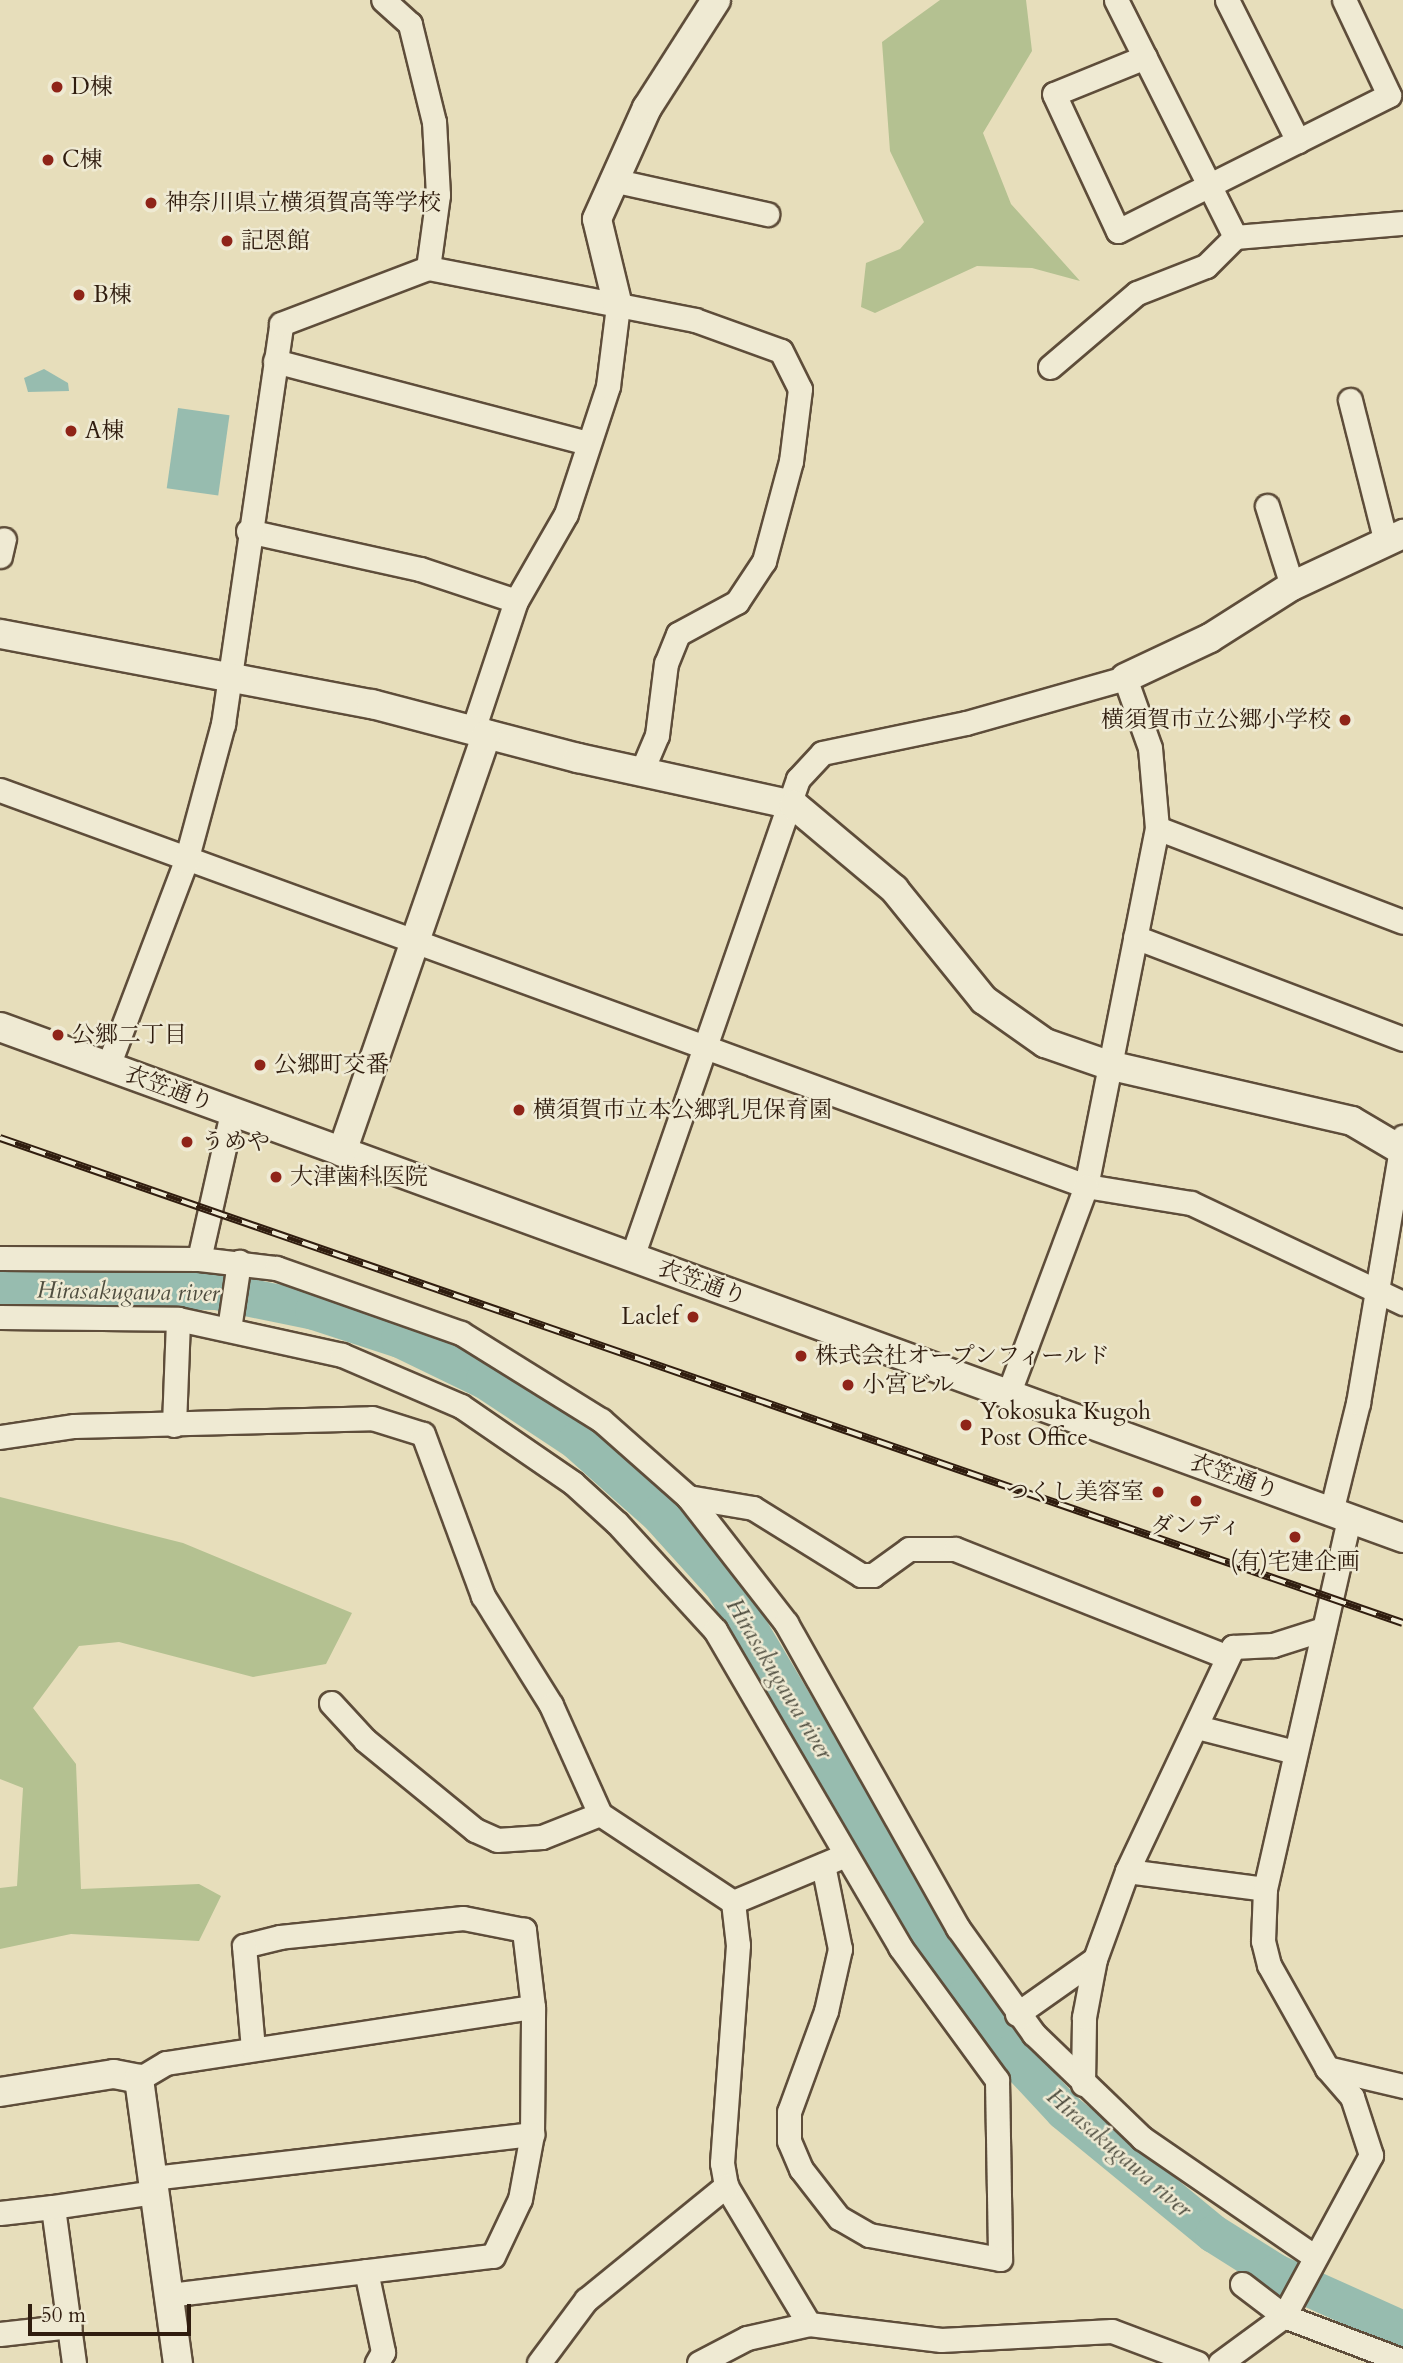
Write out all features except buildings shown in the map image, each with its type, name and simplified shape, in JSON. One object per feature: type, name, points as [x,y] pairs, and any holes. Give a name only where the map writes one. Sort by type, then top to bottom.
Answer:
[{"type":"street","points":[[383,0],[410,24],[434,121],[438,195],[428,268]]},
{"type":"street","points":[[342,1152],[414,945],[480,732],[516,601],[566,514],[587,443],[608,386],[618,306],[597,219],[612,180],[647,108],[716,0]]},
{"type":"street","points":[[1116,0],[1236,237]]},
{"type":"street","points":[[1227,0],[1298,141]]},
{"type":"street","points":[[1145,57],[1054,94],[1118,231],[1210,188],[1389,95],[1344,0]]},
{"type":"street","points":[[612,180],[767,214]]},
{"type":"street","points":[[1050,367],[1137,293],[1206,265],[1236,237],[1403,223]]},
{"type":"street","points":[[108,1066],[186,861],[222,724],[248,531],[281,324],[428,268],[695,320],[781,351],[800,389],[791,461],[764,561],[737,602],[678,634],[666,663],[657,735],[643,768]]},
{"type":"street","points":[[275,361],[587,443]]},
{"type":"street","points":[[632,1257],[794,805],[798,779],[822,754],[1006,713],[1125,678],[1210,638],[1292,586],[1394,536],[1350,401]]},
{"type":"street","points":[[1267,506],[1292,586]]},
{"type":"street","points":[[248,531],[420,569],[516,601]]},
{"type":"street","points":[[0,634],[227,678],[480,732],[794,805],[894,889],[984,1000],[1045,1043],[1108,1065],[1352,1121],[1402,1145],[1375,1290],[1323,1629],[1265,1889],[1263,1941],[1269,1965],[1327,2068],[1352,2097],[1371,2155],[1284,2316],[1220,2363]]},
{"type":"street","points":[[1008,1395],[1086,1186],[1157,828],[1150,748],[1125,678]]},
{"type":"street","points":[[0,790],[414,945],[1086,1186],[1191,1203],[1403,1303]]},
{"type":"street","points":[[1157,828],[1403,922]]},
{"type":"street","points":[[1135,937],[1403,1039]]},
{"type":"street","name":"衣笠通り","points":[[0,1027],[1403,1538]]},
{"type":"street","points":[[199,1259],[232,1112]]},
{"type":"street","points":[[0,1258],[199,1259],[342,1288],[461,1333],[601,1420],[688,1497],[786,1623],[958,1928],[1017,2014],[1083,2084],[1142,2138],[1315,2257]]},
{"type":"street","points":[[230,1326],[239,1265]]},
{"type":"street","points":[[0,1317],[178,1320],[230,1326],[394,1375],[461,1406],[573,1483],[715,1630],[833,1860],[997,2080],[1000,2259],[869,2235],[839,2218],[801,2169],[789,2141],[789,2112],[826,2011],[840,1949],[833,1860]]},
{"type":"street","points":[[174,1425],[178,1320]]},
{"type":"street","points":[[0,1437],[74,1426],[373,1418],[423,1434],[483,1595],[551,1705],[600,1814],[733,1902],[738,1945],[722,2163],[726,2186],[809,2324]]},
{"type":"street","points":[[688,1497],[752,1508],[861,1575],[873,1575],[909,1549],[955,1549],[1225,1656]]},
{"type":"street","points":[[1083,2084],[1084,2017],[1095,1959],[1127,1871],[1197,1727],[1225,1656],[1233,1647],[1273,1645],[1323,1629]]},
{"type":"street","points":[[331,1703],[365,1740],[486,1835],[542,1838],[600,1814]]},
{"type":"street","points":[[1197,1727],[1295,1752]]},
{"type":"street","points":[[733,1902],[833,1860]]},
{"type":"street","points":[[1127,1871],[1265,1889]]},
{"type":"street","points":[[169,2295],[493,2256],[520,2199],[532,2134],[533,2007],[524,1930],[463,1918],[280,1937],[244,1946],[253,2049]]},
{"type":"street","points":[[1017,2014],[1095,1959]]},
{"type":"street","points":[[0,2092],[114,2074],[139,2079],[166,2063],[533,2007]]},
{"type":"street","points":[[1327,2068],[1403,2086]]},
{"type":"street","points":[[139,2079],[178,2363]]},
{"type":"street","points":[[0,2213],[54,2207],[153,2185],[532,2134]]},
{"type":"street","points":[[539,2363],[586,2300],[726,2186]]},
{"type":"street","points":[[54,2207],[74,2363]]},
{"type":"street","points":[[366,2271],[383,2351],[377,2363]]},
{"type":"street","points":[[1242,2284],[1284,2316],[1403,2361]]},
{"type":"street","points":[[699,2363],[747,2338],[809,2324],[942,2340],[1112,2331],[1197,2363]]},
{"type":"street","points":[[0,2334],[70,2326]]},
{"type":"green space","points":[[940,0],[1026,0],[1032,51],[983,133],[1011,204],[1080,281],[1032,268],[977,266],[875,313],[861,307],[866,263],[900,249],[924,222],[890,151],[882,42]]},
{"type":"green space","points":[[0,1497],[183,1543],[352,1613],[326,1664],[253,1677],[119,1642],[79,1646],[33,1708],[76,1764],[81,1889],[199,1884],[221,1896],[199,1941],[71,1934],[0,1949],[0,1888],[17,1886],[23,1788],[0,1779]]},
{"type":"water","points":[[44,369],[68,383],[69,391],[28,392],[24,378]]},
{"type":"water","points":[[178,408],[229,415],[218,495],[167,488]]},
{"type":"waterway","name":"Hirasakugawa river","points":[[0,1289],[216,1291],[314,1311],[400,1339],[485,1380],[577,1441],[659,1514],[724,1586],[966,1996],[1011,2054],[1064,2111],[1214,2234],[1276,2273],[1403,2330]]},
{"type":"railway","points":[[0,1138],[1403,1623]]},
{"type":"place","name":"D棟","points":[[57,87]]},
{"type":"place","name":"C棟","points":[[48,160]]},
{"type":"place","name":"神奈川県立横須賀高等学校","points":[[151,203]]},
{"type":"place","name":"記恩館","points":[[227,241]]},
{"type":"place","name":"B棟","points":[[79,295]]},
{"type":"place","name":"A棟","points":[[71,431]]},
{"type":"place","name":"横須賀市立公郷小学校","points":[[1345,720]]},
{"type":"place","name":"公郷二丁目","points":[[58,1035]]},
{"type":"place","name":"公郷町交番","points":[[260,1065]]},
{"type":"place","name":"横須賀市立本公郷乳児保育園","points":[[519,1110]]},
{"type":"place","name":"うめや","points":[[187,1142]]},
{"type":"place","name":"大津歯科医院","points":[[276,1177]]},
{"type":"place","name":"Laclef","points":[[693,1317]]},
{"type":"place","name":"株式会社オープンフィールド","points":[[801,1356]]},
{"type":"place","name":"小宮ビル","points":[[848,1385]]},
{"type":"place","name":"Yokosuka Kugoh Post Office","points":[[966,1425]]},
{"type":"place","name":"つくし美容室","points":[[1158,1492]]},
{"type":"place","name":"ダンディ","points":[[1196,1501]]},
{"type":"place","name":"(有)宅建企画","points":[[1295,1537]]}]
